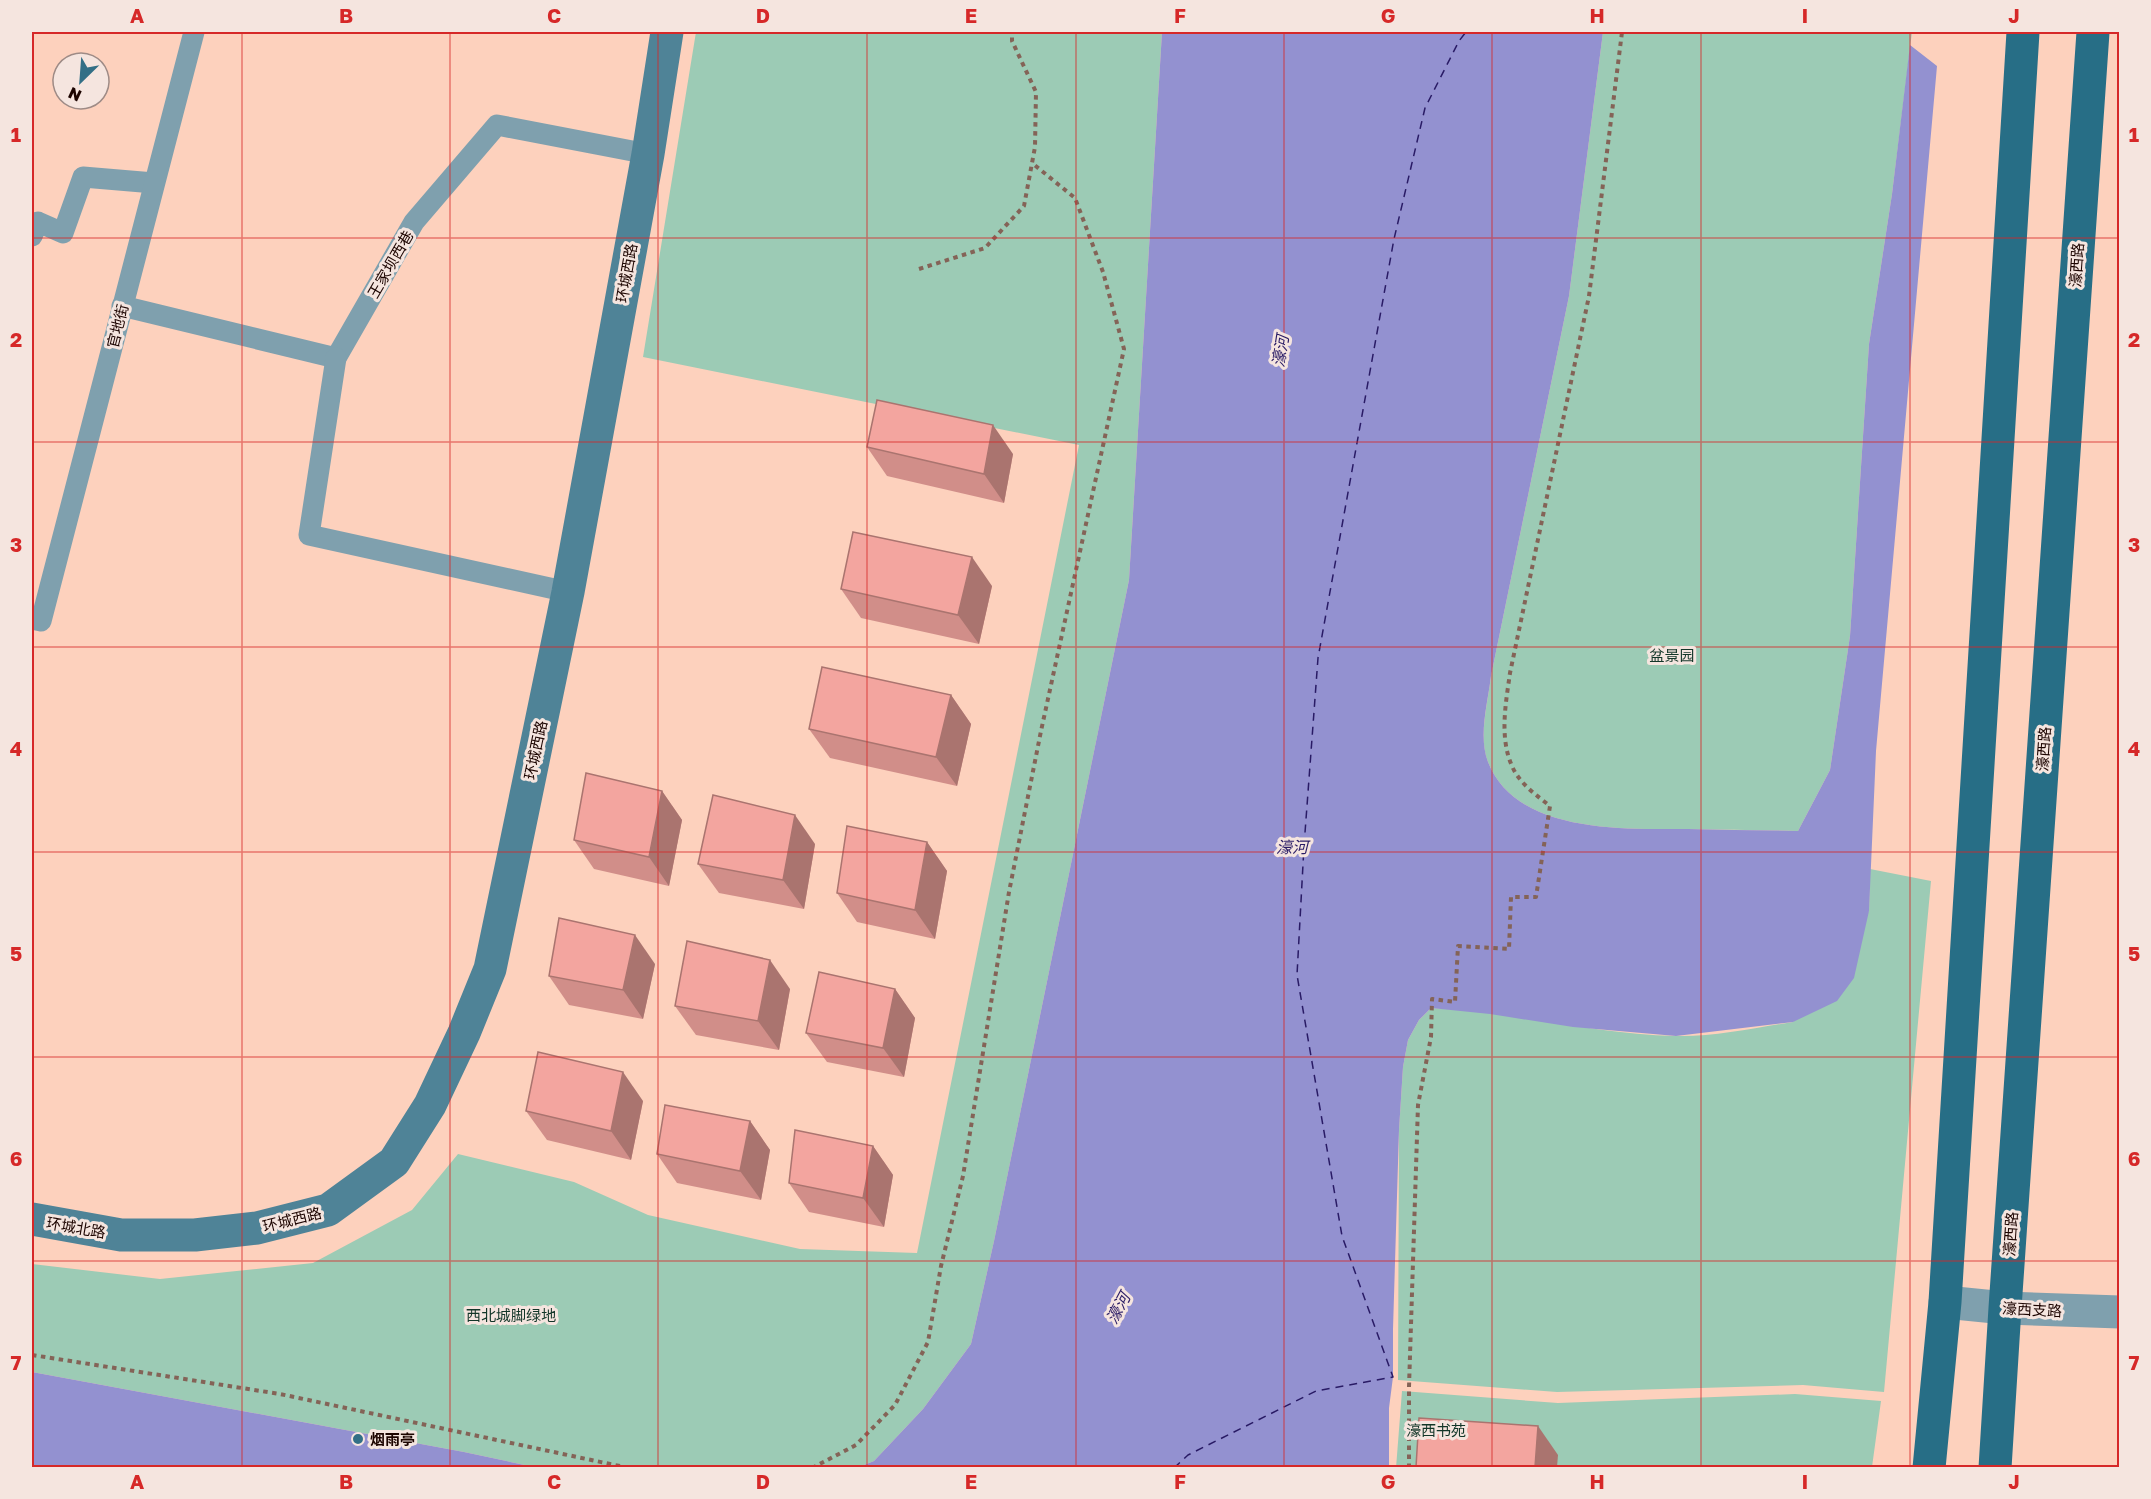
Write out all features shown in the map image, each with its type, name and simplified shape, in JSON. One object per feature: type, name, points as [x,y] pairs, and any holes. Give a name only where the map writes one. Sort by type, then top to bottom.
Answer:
[{"type":"main road","points":[[1929,1467],[1945,1302],[2023,32]]},
{"type":"main road","name":"濠西路","points":[[1995,1467],[2093,32]]},
{"type":"street","name":"环城西路","points":[[121,1235],[195,1235],[226,1232],[257,1228],[328,1210],[394,1162],[430,1105],[464,1034],[490,969],[568,592],[648,154],[667,32]]},
{"type":"street","name":"环城北路","points":[[32,1219],[121,1235]]},
{"type":"street","name":"濠西支路","points":[[1945,1302],[2005,1308],[2120,1312]]},
{"type":"lane","name":"官地街","points":[[36,620],[194,32]]},
{"type":"lane","name":"王家坝西巷","points":[[336,358],[414,222],[497,125],[648,154]]},
{"type":"lane","points":[[32,236],[38,222],[63,233],[83,177],[154,183]]},
{"type":"lane","points":[[122,306],[336,358],[309,535],[568,592]]},
{"type":"path","points":[[919,269],[985,248],[1024,206],[1035,147],[1036,93],[1012,41],[1012,32]]},
{"type":"path","points":[[1409,1467],[1418,1105],[1431,1037],[1432,999],[1455,1002],[1458,946],[1509,949],[1511,897],[1536,897],[1550,806],[1530,790],[1512,767],[1507,746],[1505,715],[1510,673],[1589,296],[1623,32]]},
{"type":"path","points":[[812,1467],[856,1445],[895,1405],[928,1342],[941,1266],[963,1176],[1009,892],[1038,743],[1124,349],[1103,272],[1075,198],[1032,163]]},
{"type":"path","points":[[32,1355],[280,1394],[629,1467]]},
{"type":"green space","name":"西北城脚绿地","points":[[696,32],[1162,32],[1129,580],[971,1344],[923,1409],[874,1461],[859,1467],[534,1467],[32,1372],[32,1264],[160,1279],[313,1263],[412,1210],[458,1154],[574,1182],[648,1215],[800,1249],[917,1253],[1079,445],[643,357]]},
{"type":"green space","name":"盆景园","points":[[1603,32],[1912,32],[1892,194],[1869,344],[1850,636],[1830,770],[1798,831],[1634,829],[1604,827],[1547,815],[1522,803],[1502,786],[1485,752],[1484,731],[1491,676],[1569,296]]},
{"type":"green space","points":[[1870,869],[1931,881],[1884,1392],[1803,1385],[1557,1392],[1398,1380],[1399,1130],[1403,1067],[1408,1040],[1419,1020],[1431,1008],[1492,1013],[1614,1031],[1675,1036],[1719,1034],[1793,1022],[1869,911]]},
{"type":"green space","name":"濠西书苑","points":[[1402,1391],[1558,1403],[1795,1394],[1881,1401],[1872,1467],[1396,1468]]},
{"type":"water","name":"濠河","points":[[1162,32],[1603,32],[1569,296],[1491,676],[1484,741],[1488,762],[1502,786],[1522,803],[1547,815],[1575,822],[1634,829],[1798,831],[1830,770],[1850,636],[1869,344],[1892,194],[1910,45],[1937,66],[1876,751],[1869,911],[1854,978],[1837,1001],[1793,1022],[1676,1036],[1573,1027],[1490,1014],[1431,1008],[1419,1020],[1408,1040],[1403,1067],[1399,1130],[1393,1377],[1389,1408],[1389,1467],[859,1467],[874,1461],[923,1409],[971,1344],[994,1241],[1129,580]]},
{"type":"water","points":[[32,1372],[464,1452],[534,1467],[32,1467]]},
{"type":"building","points":[[877,400],[993,425],[984,474],[867,447]]},
{"type":"building","points":[[853,532],[972,557],[958,615],[841,589]]},
{"type":"building","points":[[822,667],[951,695],[936,757],[809,729]]},
{"type":"building","points":[[586,773],[662,791],[649,857],[574,840]]},
{"type":"building","points":[[713,795],[795,815],[783,880],[698,864]]},
{"type":"building","points":[[847,826],[927,842],[915,910],[837,893]]},
{"type":"building","points":[[559,918],[635,935],[623,990],[549,976]]},
{"type":"building","points":[[687,941],[770,960],[758,1021],[675,1006]]},
{"type":"building","points":[[819,972],[895,989],[883,1048],[806,1033]]},
{"type":"building","points":[[538,1052],[623,1072],[611,1131],[526,1111]]},
{"type":"building","points":[[665,1105],[750,1121],[740,1171],[657,1154]]},
{"type":"building","points":[[795,1130],[873,1146],[863,1198],[789,1183]]},
{"type":"building","points":[[1419,1418],[1538,1426],[1535,1467],[1416,1467]]},
{"type":"ferry route","points":[[1174,1468],[1188,1455],[1316,1391],[1393,1377],[1342,1236],[1297,975],[1304,846],[1318,658],[1394,239],[1425,108],[1459,41],[1466,32]]},
{"type":"place","name":"烟雨亭","points":[[358,1439]]}]
